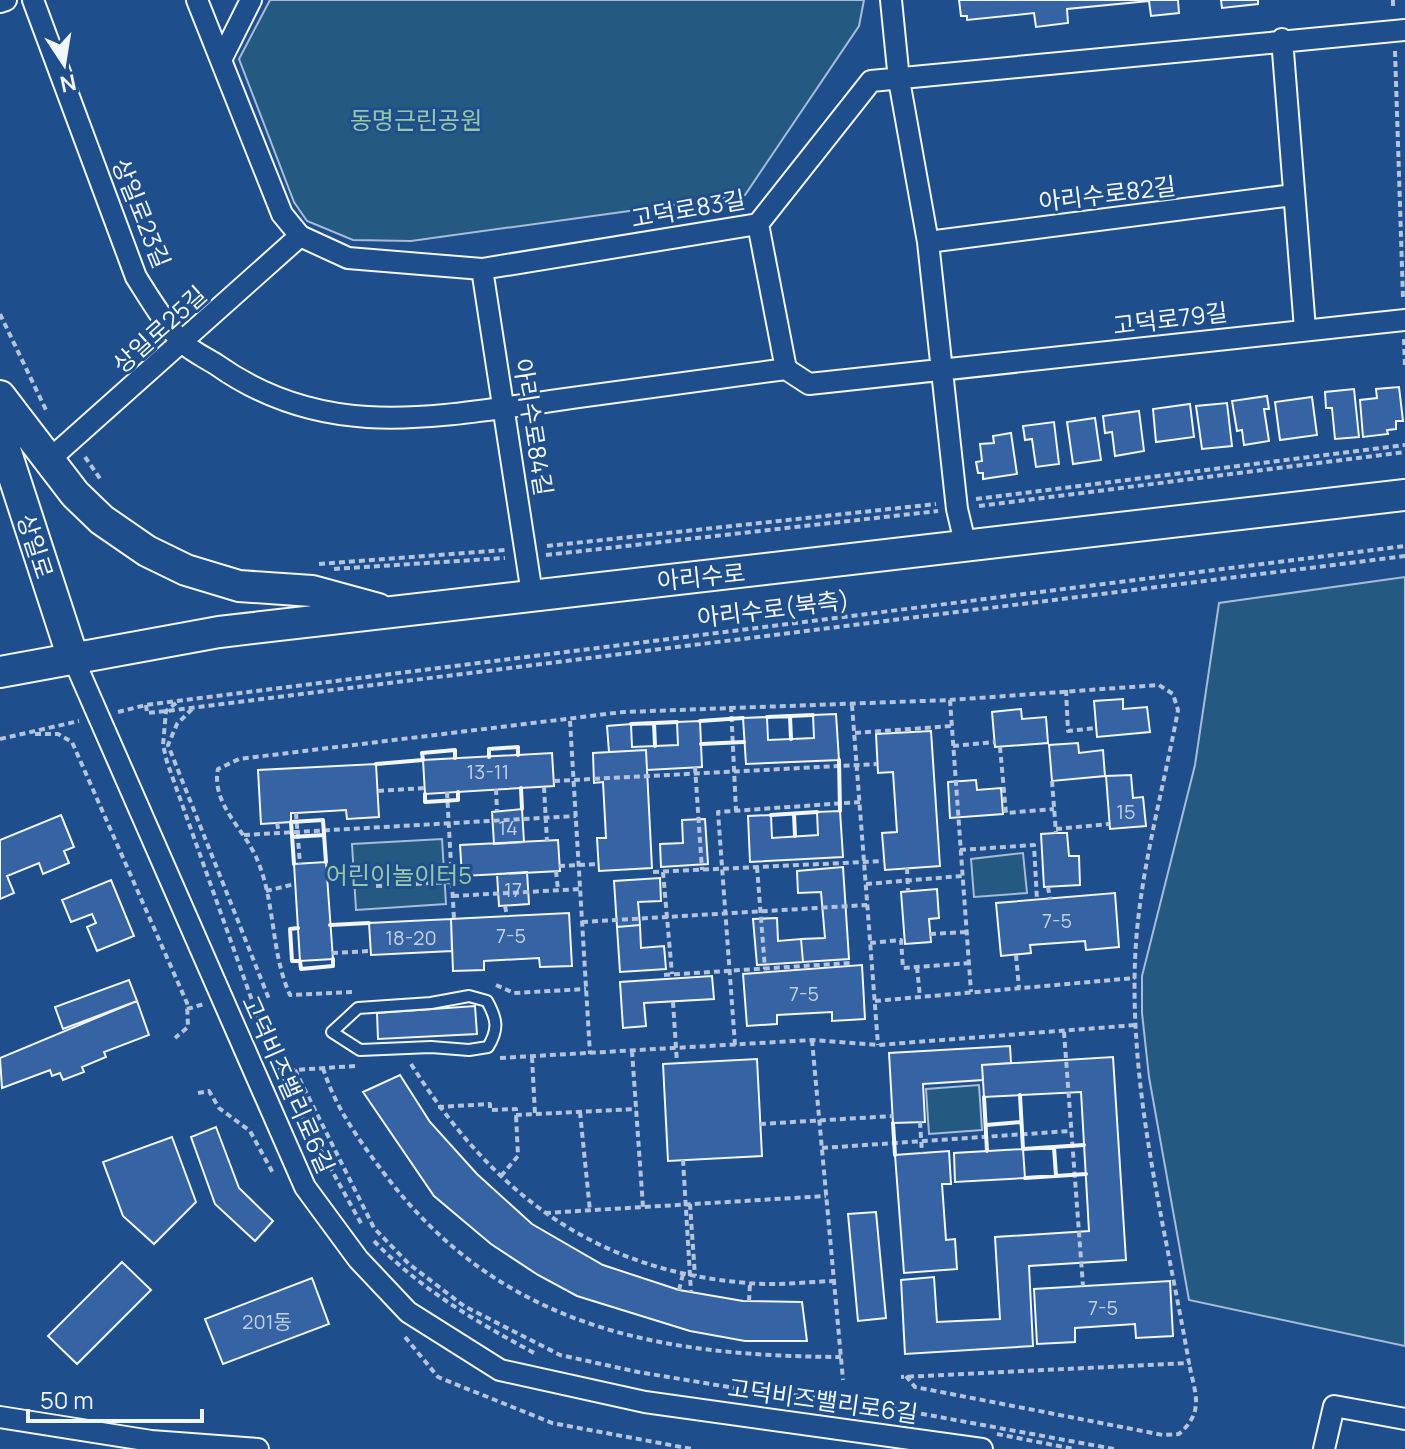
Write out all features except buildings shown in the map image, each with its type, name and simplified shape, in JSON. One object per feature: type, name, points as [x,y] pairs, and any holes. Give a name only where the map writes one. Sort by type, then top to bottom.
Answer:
[{"type":"main road","points":[[0,396],[61,450],[75,494],[102,520],[147,551],[186,570],[239,586],[312,591],[396,614]]},
{"type":"main road","name":"상일로","points":[[0,434],[73,658]]},
{"type":"main road","name":"아리수로","points":[[0,672],[219,632],[396,614],[532,594],[1405,495]]},
{"type":"street","points":[[0,2],[6,0]]},
{"type":"street","name":"상일로23길","points":[[33,0],[136,277],[183,343],[273,399],[335,415],[369,419],[504,407]]},
{"type":"street","points":[[197,0],[277,203],[300,236]]},
{"type":"street","points":[[221,60],[251,0]]},
{"type":"street","points":[[891,0],[899,80],[928,242],[957,505],[966,547]]},
{"type":"street","name":"고덕로83길","points":[[300,236],[348,258],[482,269],[758,224],[871,81],[1400,30]]},
{"type":"street","points":[[1282,39],[1305,329]]},
{"type":"street","name":"아리수로82길","points":[[928,242],[1293,195]]},
{"type":"street","points":[[758,224],[786,369]]},
{"type":"street","name":"상일로25길","points":[[61,450],[300,236]]},
{"type":"street","name":"아리수로84길","points":[[482,269],[532,594]]},
{"type":"street","name":"고덕로79길","points":[[942,370],[1404,320]]},
{"type":"street","points":[[504,407],[786,369],[809,384],[942,370]]},
{"type":"street","name":"고덕비즈밸리로6길","points":[[73,658],[305,1187],[358,1259],[408,1312],[500,1370],[645,1402],[982,1449]]},
{"type":"street","points":[[1324,1449],[1334,1406],[1405,1419]]},
{"type":"street","points":[[0,1417],[151,1441],[258,1449]]},
{"type":"lane","points":[[469,996],[487,1001],[496,1017],[496,1034],[488,1047],[469,1050],[431,1047],[360,1050],[332,1032],[358,1008],[431,1003],[469,996]]},
{"type":"path","points":[[1393,0],[1400,30],[1405,368]]},
{"type":"path","points":[[0,314],[48,413],[61,450],[101,481]]},
{"type":"path","points":[[957,505],[1405,445]]},
{"type":"path","points":[[313,568],[527,552],[1405,452]]},
{"type":"path","name":"아리수로(북측)","points":[[166,711],[147,713],[146,705],[1405,546]]},
{"type":"path","points":[[166,711],[1405,556]]},
{"type":"path","points":[[290,995],[282,976],[257,859],[222,803],[215,785],[218,769],[239,759],[570,721],[623,712],[731,706],[852,705],[1159,685],[1173,694],[1178,710],[1144,885],[1135,978],[1136,1025],[1140,1094],[1197,1405],[1193,1421],[1179,1434],[1163,1435],[915,1387],[904,1376],[1189,1363]]},
{"type":"path","points":[[1066,690],[1068,731],[1096,728]]},
{"type":"path","points":[[950,700],[971,992]]},
{"type":"path","points":[[178,701],[166,711],[163,745],[167,762],[265,1037],[299,1111],[366,1233],[398,1266],[461,1313],[542,1358]]},
{"type":"path","points":[[852,705],[878,1045]]},
{"type":"path","points":[[731,706],[736,811]]},
{"type":"path","points":[[194,707],[177,724],[168,745],[269,999]]},
{"type":"path","points":[[570,721],[590,1054]]},
{"type":"path","points":[[855,733],[951,726]]},
{"type":"path","points":[[0,739],[29,733],[58,734],[72,742],[187,1003],[188,1027],[175,1038]]},
{"type":"path","points":[[952,746],[995,742]]},
{"type":"path","points":[[1000,747],[1006,813],[1054,809]]},
{"type":"path","points":[[554,781],[877,764]]},
{"type":"path","points":[[695,767],[702,870]]},
{"type":"path","points":[[1052,781],[1056,831],[1109,824]]},
{"type":"path","points":[[544,787],[547,841]]},
{"type":"path","points":[[378,791],[425,788]]},
{"type":"path","points":[[496,789],[497,811]]},
{"type":"path","points":[[447,792],[454,919]]},
{"type":"path","points":[[735,1045],[718,812],[860,802]]},
{"type":"path","points":[[296,813],[300,864]]},
{"type":"path","points":[[244,835],[576,816]]},
{"type":"path","points":[[277,823],[279,833]]},
{"type":"path","points":[[960,850],[1034,845],[1037,900]]},
{"type":"path","points":[[653,872],[884,861]]},
{"type":"path","points":[[558,890],[558,868],[599,864]]},
{"type":"path","points":[[757,867],[765,969]]},
{"type":"path","points":[[907,868],[908,891]]},
{"type":"path","points":[[663,872],[672,974]]},
{"type":"path","points":[[866,884],[962,876]]},
{"type":"path","points":[[376,886],[452,882]]},
{"type":"path","points":[[266,891],[295,884]]},
{"type":"path","points":[[1048,887],[1050,899]]},
{"type":"path","points":[[453,896],[581,889]]},
{"type":"path","points":[[582,922],[868,905]]},
{"type":"path","points":[[505,906],[507,916]]},
{"type":"path","points":[[930,934],[966,932]]},
{"type":"path","points":[[870,943],[901,940],[903,968],[969,963]]},
{"type":"path","points":[[332,953],[370,951]]},
{"type":"path","points":[[1016,955],[1019,988]]},
{"type":"path","points":[[664,975],[850,963]]},
{"type":"path","points":[[917,967],[920,997]]},
{"type":"path","points":[[874,1001],[1135,978]]},
{"type":"path","points":[[673,1002],[677,1063]]},
{"type":"path","points":[[486,1059],[812,1040],[878,1045],[1136,1025]]},
{"type":"path","points":[[1064,1032],[1083,1286]]},
{"type":"path","points":[[812,1040],[843,1380]]},
{"type":"path","points":[[632,1051],[643,1207]]},
{"type":"path","points":[[532,1057],[535,1114]]},
{"type":"path","points":[[425,1061],[410,1062],[438,1107],[501,1176],[544,1214],[619,1257],[683,1274],[750,1284],[833,1281]]},
{"type":"path","points":[[367,1065],[295,1070],[374,1228],[409,1264],[464,1306],[560,1355],[667,1377],[868,1404],[1114,1449]]},
{"type":"path","points":[[323,1068],[330,1090],[359,1140],[407,1204],[476,1266],[541,1307],[618,1335],[775,1357],[841,1357]]},
{"type":"path","points":[[438,1107],[490,1104],[490,1110],[516,1109],[518,1156],[501,1176]]},
{"type":"path","points":[[516,1115],[636,1109]]},
{"type":"path","points":[[580,1112],[590,1211]]},
{"type":"path","points":[[760,1124],[893,1116]]},
{"type":"path","points":[[920,1122],[922,1153]]},
{"type":"path","points":[[822,1148],[1070,1131]]},
{"type":"path","points":[[683,1160],[691,1292]]},
{"type":"path","points":[[544,1214],[826,1196]]},
{"type":"path","points":[[690,1204],[695,1276]]},
{"type":"path","points":[[679,1290],[683,1274]]},
{"type":"path","points":[[749,1301],[750,1284]]},
{"type":"path","points":[[616,1376],[692,1389]]},
{"type":"path","points":[[751,1398],[867,1409],[1074,1449]]},
{"type":"green space","name":"동명근린공원","points":[[270,0],[864,0],[859,26],[745,195],[411,241],[353,240],[307,221],[294,202],[239,59]]},
{"type":"green space","points":[[1405,577],[1405,1346],[1189,1300],[1149,1077],[1142,1013],[1142,976],[1195,765],[1219,603]]},
{"type":"green space","name":"어린이놀이터5","points":[[442,839],[446,904],[356,910],[352,844]]},
{"type":"green space","points":[[1023,853],[1027,893],[974,897],[971,859]]},
{"type":"green space","points":[[979,1085],[982,1130],[929,1134],[926,1089]]},
{"type":"wall","points":[[767,717],[813,715]]},
{"type":"wall","points":[[790,716],[791,739]]},
{"type":"wall","points":[[700,721],[743,718]]},
{"type":"wall","points":[[631,724],[677,722]]},
{"type":"wall","points":[[654,723],[655,746]]},
{"type":"wall","points":[[701,744],[744,742]]},
{"type":"wall","points":[[489,757],[489,749],[518,747],[518,755]]},
{"type":"wall","points":[[376,764],[423,760],[422,753],[455,750],[455,758]]},
{"type":"wall","points":[[839,760],[840,811]]},
{"type":"wall","points":[[521,788],[522,809]]},
{"type":"wall","points":[[425,794],[425,802],[458,800],[458,792]]},
{"type":"wall","points":[[771,815],[817,812]]},
{"type":"wall","points":[[794,814],[795,836]]},
{"type":"wall","points":[[294,864],[291,822],[323,820],[326,862]]},
{"type":"wall","points":[[292,837],[324,835]]},
{"type":"wall","points":[[330,925],[369,923]]},
{"type":"wall","points":[[298,928],[290,929],[292,961],[300,961],[301,969],[333,966],[333,959]]},
{"type":"wall","points":[[1020,1095],[1023,1149],[1084,1145]]},
{"type":"wall","points":[[984,1097],[987,1151]]},
{"type":"wall","points":[[986,1125],[1021,1122]]},
{"type":"wall","points":[[893,1123],[895,1155]]},
{"type":"wall","points":[[1054,1147],[1056,1176]]},
{"type":"wall","points":[[1025,1178],[1086,1174]]}]
